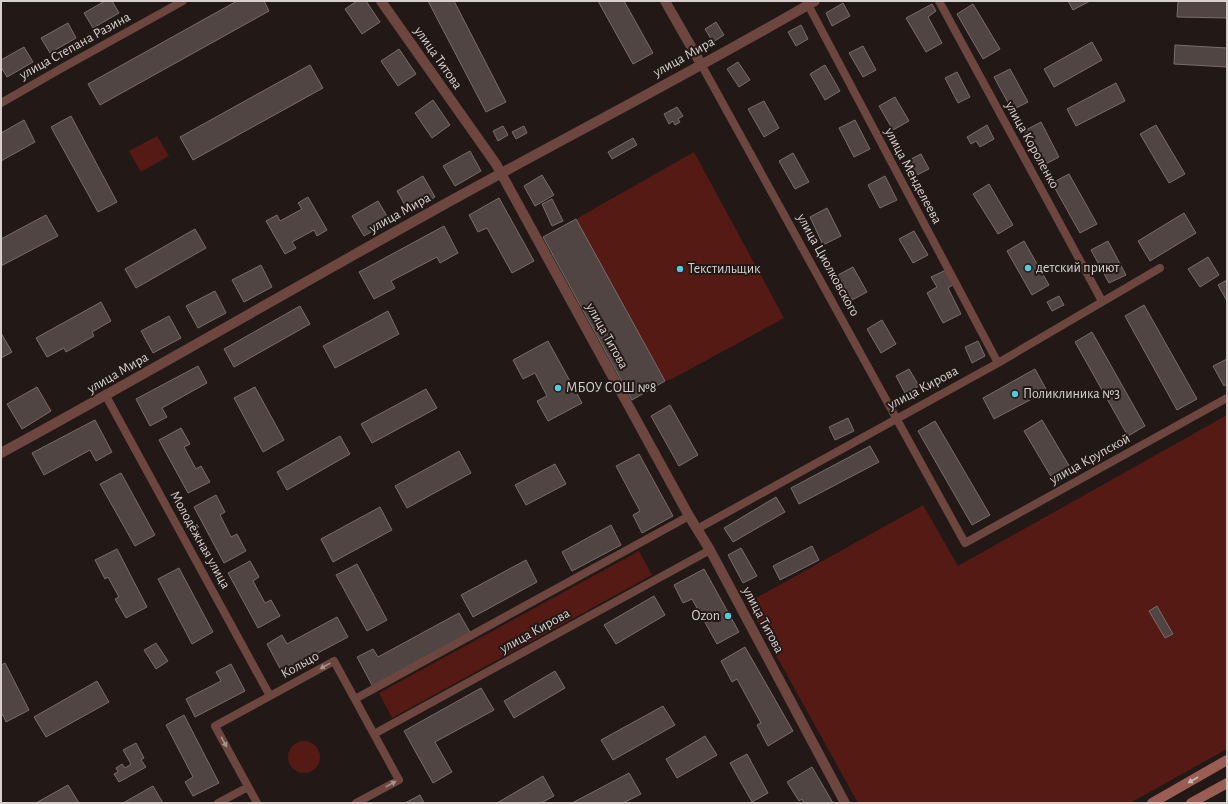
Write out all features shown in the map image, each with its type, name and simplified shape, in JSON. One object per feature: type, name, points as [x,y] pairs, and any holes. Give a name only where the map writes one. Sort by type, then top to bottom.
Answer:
[{"type":"main road","points":[[1152,803],[1227,760]]},
{"type":"main road","points":[[1191,803],[1227,783]]},
{"type":"street","name":"улица Степана Разина","points":[[1,103],[184,1]]},
{"type":"street","name":"улица Титова","points":[[381,1],[496,164],[689,516],[710,550],[845,803]]},
{"type":"street","name":"улица Циолковского","points":[[665,1],[702,64],[965,543]]},
{"type":"street","name":"улица Короленко","points":[[938,1],[1102,301]]},
{"type":"street","name":"улица Мира","points":[[1,453],[106,396],[259,308],[702,64],[810,2]]},
{"type":"street","name":"улица Менделеева","points":[[810,2],[998,363]]},
{"type":"street","name":"улица Кирова","points":[[697,528],[998,363],[1160,268]]},
{"type":"street","name":"Молодёжная улица","points":[[106,396],[270,696]]},
{"type":"street","name":"улица Крупской","points":[[965,543],[1227,398]]},
{"type":"street","name":"улица Кирова","points":[[355,699],[689,516]]},
{"type":"street","name":"улица Кирова","points":[[374,734],[710,550]]},
{"type":"street","name":"Кольцо","points":[[257,803],[215,726],[334,661],[399,780],[356,803]]},
{"type":"street","points":[[218,803],[248,787]]},
{"type":"shaded area","points":[[157,136],[169,156],[141,172],[129,151]]},
{"type":"shaded area","name":"Текстильщик","points":[[694,152],[784,318],[672,379],[665,381],[576,219]]},
{"type":"shaded area","points":[[1227,415],[1227,749],[1130,803],[858,803],[747,603],[923,505],[958,566]]},
{"type":"shaded area","points":[[639,551],[652,575],[392,718],[379,693]]},
{"type":"shaded area","points":[[304,741],[310,742],[317,748],[320,757],[319,763],[313,770],[304,773],[298,772],[291,766],[288,757],[289,751],[295,744]]},
{"type":"building","points":[[105,1],[112,1],[119,13],[93,28],[84,13]]},
{"type":"building","points":[[237,1],[264,1],[269,11],[100,105],[88,84]]},
{"type":"building","points":[[357,1],[366,1],[380,22],[362,34],[345,9]]},
{"type":"building","points":[[428,1],[454,1],[506,102],[486,112]]},
{"type":"building","points":[[598,1],[624,1],[653,53],[633,64]]},
{"type":"building","points":[[1068,1],[1090,1],[1073,10]]},
{"type":"building","points":[[1178,1],[1227,1],[1227,18],[1177,17]]},
{"type":"building","points":[[843,3],[850,16],[832,26],[826,13]]},
{"type":"building","points":[[932,4],[936,11],[928,17],[942,43],[926,52],[906,18]]},
{"type":"building","points":[[973,4],[1000,49],[983,59],[957,14]]},
{"type":"building","points":[[716,22],[724,35],[713,42],[705,29]]},
{"type":"building","points":[[68,23],[76,38],[50,53],[41,38]]},
{"type":"building","points":[[801,25],[808,39],[796,46],[788,32]]},
{"type":"building","points":[[1092,42],[1102,60],[1054,87],[1044,69]]},
{"type":"building","points":[[1175,45],[1227,48],[1227,67],[1174,64]]},
{"type":"building","points":[[863,46],[876,70],[863,77],[849,53]]},
{"type":"building","points":[[24,47],[33,62],[7,77],[1,67],[1,60]]},
{"type":"building","points":[[399,49],[416,74],[398,86],[381,61]]},
{"type":"building","points":[[738,62],[750,80],[739,87],[727,69]]},
{"type":"building","points":[[310,65],[323,88],[193,160],[180,137]]},
{"type":"building","points":[[825,65],[840,91],[825,100],[810,74]]},
{"type":"building","points":[[1010,69],[1028,102],[1012,110],[994,77]]},
{"type":"building","points":[[957,72],[970,97],[958,103],[945,78]]},
{"type":"building","points":[[1116,83],[1125,101],[1076,126],[1067,109]]},
{"type":"building","points":[[895,97],[909,121],[893,130],[879,106]]},
{"type":"building","points":[[433,100],[450,125],[432,138],[415,113]]},
{"type":"building","points":[[764,101],[779,128],[764,137],[748,109]]},
{"type":"building","points":[[677,107],[683,116],[678,119],[680,122],[675,125],[673,121],[669,124],[664,114]]},
{"type":"building","points":[[71,116],[117,202],[98,212],[51,127]]},
{"type":"building","points":[[24,120],[35,142],[1,161],[1,133]]},
{"type":"building","points":[[855,120],[870,149],[854,157],[839,128]]},
{"type":"building","points":[[1041,122],[1059,157],[1042,166],[1024,131]]},
{"type":"building","points":[[987,125],[994,139],[980,147],[976,141],[971,144],[967,137]]},
{"type":"building","points":[[1156,125],[1185,174],[1169,183],[1140,134]]},
{"type":"building","points":[[503,126],[508,135],[498,141],[493,131]]},
{"type":"building","points":[[524,126],[527,133],[516,139],[512,132]]},
{"type":"building","points":[[633,138],[637,145],[612,159],[608,152]]},
{"type":"building","points":[[470,151],[481,171],[455,186],[443,166]]},
{"type":"building","points":[[793,153],[809,182],[795,189],[779,161]]},
{"type":"building","points":[[921,154],[929,169],[915,176],[907,161]]},
{"type":"building","points":[[1069,174],[1097,224],[1080,233],[1052,183]]},
{"type":"building","points":[[542,175],[554,195],[535,206],[524,186]]},
{"type":"building","points":[[423,176],[435,197],[409,212],[397,191]]},
{"type":"building","points":[[885,176],[897,200],[880,208],[868,185]]},
{"type":"building","name":"детский приют","points":[[989,184],[1013,225],[998,234],[973,194]]},
{"type":"building","points":[[308,197],[327,230],[317,236],[314,230],[292,242],[296,248],[285,254],[266,221],[277,215],[280,221],[302,209],[298,203]]},
{"type":"building","points":[[499,198],[534,261],[512,273],[487,228],[478,232],[469,215]]},
{"type":"building","points":[[552,199],[563,221],[552,226],[542,204]]},
{"type":"building","points":[[378,201],[390,221],[364,236],[352,216]]},
{"type":"building","points":[[827,208],[841,236],[823,245],[810,217]]},
{"type":"building","points":[[1184,213],[1196,233],[1150,261],[1138,241]]},
{"type":"building","points":[[46,215],[58,236],[1,266],[1,239]]},
{"type":"building","points":[[576,219],[665,381],[632,400],[543,237]]},
{"type":"building","points":[[444,226],[458,253],[440,263],[437,257],[391,281],[395,288],[374,299],[359,272]]},
{"type":"building","points":[[195,229],[206,248],[136,288],[125,269]]},
{"type":"building","points":[[914,231],[928,255],[913,263],[899,239]]},
{"type":"building","name":"детский приют","points":[[1024,241],[1049,285],[1032,295],[1007,251]]},
{"type":"building","points":[[1108,241],[1126,275],[1109,283],[1091,250]]},
{"type":"building","points":[[1208,257],[1219,275],[1200,287],[1188,269]]},
{"type":"building","points":[[261,265],[272,287],[244,302],[232,280]]},
{"type":"building","points":[[853,267],[867,292],[852,300],[838,275]]},
{"type":"building","points":[[946,270],[954,284],[948,288],[961,314],[943,323],[927,293],[937,287],[931,277]]},
{"type":"building","points":[[1227,280],[1227,301],[1218,285]]},
{"type":"building","points":[[215,291],[226,313],[198,328],[186,306]]},
{"type":"building","points":[[1059,296],[1064,305],[1052,311],[1047,302]]},
{"type":"building","points":[[101,302],[111,321],[92,332],[94,336],[66,352],[64,348],[47,357],[36,338]]},
{"type":"building","points":[[1144,305],[1197,399],[1177,410],[1125,316]]},
{"type":"building","points":[[300,306],[310,324],[234,367],[224,349]]},
{"type":"building","points":[[388,311],[399,334],[335,368],[323,346]]},
{"type":"building","points":[[169,316],[181,338],[153,353],[141,331]]},
{"type":"building","points":[[882,320],[896,344],[881,353],[867,329]]},
{"type":"building","points":[[1092,332],[1145,426],[1128,436],[1075,342]]},
{"type":"building","points":[[1,333],[12,352],[1,358]]},
{"type":"building","name":"МБОУ СОШ №8","points":[[548,341],[582,403],[548,421],[537,401],[547,396],[535,373],[523,379],[513,360]]},
{"type":"building","points":[[978,341],[985,356],[972,363],[965,347]]},
{"type":"building","points":[[1227,359],[1227,384],[1224,386],[1213,366]]},
{"type":"building","points":[[198,366],[207,383],[162,408],[167,417],[150,426],[136,399]]},
{"type":"building","points":[[909,369],[919,386],[905,393],[896,376]]},
{"type":"building","name":"Поликлиника №3","points":[[1035,369],[1047,391],[994,419],[983,398]]},
{"type":"building","points":[[37,387],[51,411],[22,429],[7,404]]},
{"type":"building","points":[[255,387],[284,440],[263,452],[234,398]]},
{"type":"building","points":[[426,389],[437,408],[372,443],[361,424]]},
{"type":"building","points":[[670,405],[698,455],[679,466],[651,416]]},
{"type":"building","points":[[848,418],[854,431],[835,440],[829,427]]},
{"type":"building","points":[[95,420],[112,452],[96,461],[90,450],[44,475],[32,453]]},
{"type":"building","points":[[1042,420],[1071,469],[1053,480],[1024,431]]},
{"type":"building","points":[[935,421],[990,515],[972,525],[918,431]]},
{"type":"building","points":[[181,428],[190,444],[184,447],[196,469],[201,466],[210,482],[188,493],[159,440]]},
{"type":"building","points":[[340,436],[350,454],[287,490],[277,472]]},
{"type":"building","points":[[870,446],[879,462],[799,504],[791,488]]},
{"type":"building","points":[[459,451],[471,473],[407,508],[395,486]]},
{"type":"building","points":[[639,454],[673,516],[642,533],[633,515],[640,511],[616,466]]},
{"type":"building","points":[[555,464],[566,484],[526,505],[515,485]]},
{"type":"building","points":[[121,473],[155,535],[135,546],[100,484]]},
{"type":"building","points":[[216,495],[225,512],[220,515],[231,537],[237,534],[246,551],[224,563],[194,507]]},
{"type":"building","points":[[776,497],[785,512],[733,542],[724,528]]},
{"type":"building","points":[[380,507],[392,530],[333,562],[321,539]]},
{"type":"building","points":[[611,525],[621,545],[572,571],[562,552]]},
{"type":"building","points":[[812,546],[819,560],[780,580],[773,566]]},
{"type":"building","points":[[741,548],[757,576],[743,583],[728,555]]},
{"type":"building","points":[[117,549],[147,607],[126,618],[115,599],[119,597],[108,577],[105,579],[95,560]]},
{"type":"building","points":[[526,560],[537,582],[473,617],[461,595]]},
{"type":"building","points":[[250,561],[259,577],[253,581],[265,603],[271,600],[280,616],[258,628],[228,573]]},
{"type":"building","points":[[357,564],[387,620],[367,631],[336,575]]},
{"type":"building","points":[[179,568],[213,632],[192,644],[158,579]]},
{"type":"building","points":[[704,569],[739,632],[717,644],[692,599],[683,603],[674,585]]},
{"type":"building","points":[[654,596],[665,615],[616,644],[604,625]]},
{"type":"building","points":[[1157,606],[1173,634],[1165,638],[1149,611]]},
{"type":"building","points":[[459,613],[471,634],[373,687],[357,657],[373,649],[378,657]]},
{"type":"building","points":[[337,617],[348,637],[282,672],[267,644],[282,635],[287,644]]},
{"type":"building","points":[[156,643],[168,661],[156,669],[144,650]]},
{"type":"building","points":[[745,647],[793,731],[768,746],[757,725],[761,723],[737,679],[732,682],[721,661]]},
{"type":"building","points":[[5,663],[29,710],[6,722],[3,715],[1,716],[1,665]]},
{"type":"building","points":[[231,664],[245,691],[195,717],[186,699],[221,681],[216,672]]},
{"type":"building","points":[[555,671],[565,688],[514,718],[504,701]]},
{"type":"building","points":[[97,681],[109,702],[46,737],[34,717]]},
{"type":"building","points":[[481,688],[494,710],[435,742],[452,772],[433,783],[404,731]]},
{"type":"building","points":[[663,706],[675,725],[613,760],[601,740]]},
{"type":"building","points":[[184,715],[219,783],[193,796],[185,782],[193,777],[166,725]]},
{"type":"building","points":[[705,736],[717,755],[677,778],[666,759]]},
{"type":"building","points":[[136,743],[144,758],[141,760],[146,767],[119,782],[114,774],[118,772],[116,768],[122,764],[125,768],[131,764],[123,750]]},
{"type":"building","points":[[747,754],[768,793],[752,802],[730,763]]},
{"type":"building","points":[[812,767],[833,803],[804,803],[802,799],[799,801],[787,782]]},
{"type":"building","points":[[629,773],[641,794],[623,803],[572,803]]},
{"type":"building","points":[[543,776],[554,796],[541,803],[497,803]]},
{"type":"building","points":[[68,785],[79,803],[36,803]]},
{"type":"building","points":[[153,786],[163,803],[123,803]]},
{"type":"building","points":[[420,795],[424,803],[405,803]]},
{"type":"place","name":"детский приют","points":[[1028,268]]},
{"type":"place","name":"Текстильщик","points":[[680,269]]},
{"type":"place","name":"МБОУ СОШ №8","points":[[558,388]]},
{"type":"place","name":"Поликлиника №3","points":[[1015,394]]},
{"type":"place","name":"Ozon","points":[[728,616]]}]
